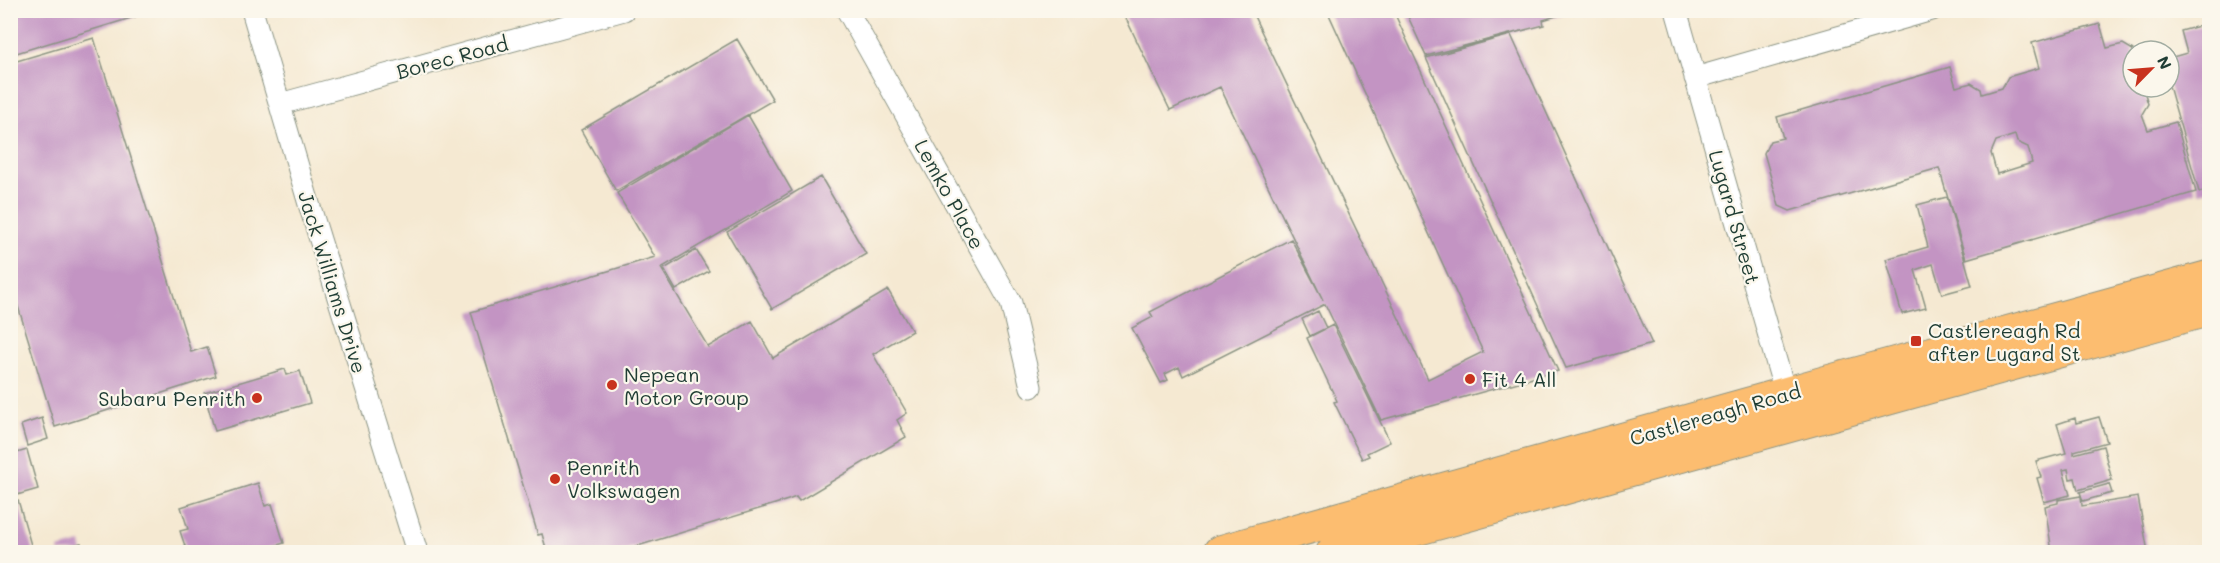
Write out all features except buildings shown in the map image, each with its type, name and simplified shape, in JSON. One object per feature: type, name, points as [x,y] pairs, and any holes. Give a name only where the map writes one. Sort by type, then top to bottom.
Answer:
[{"type":"main road","name":"Castlereagh Road","points":[[1333,552],[2210,278]]},
{"type":"main road","name":"Castlereagh Road","points":[[1220,552],[1790,409],[2210,309]]},
{"type":"street","name":"Jack Williams Drive","points":[[252,10],[417,552]]},
{"type":"street","name":"Borec Road","points":[[280,104],[624,10]]},
{"type":"street","name":"Lemko Place","points":[[847,10],[1011,303],[1031,387]]},
{"type":"street","name":"Lugard Street","points":[[1676,10],[1790,409]]},
{"type":"street","points":[[1695,78],[1932,10]]},
{"type":"place","name":"Castlereagh Rd after Lugard St","points":[[1916,341]]},
{"type":"place","name":"Fit 4 All","points":[[1470,379]]},
{"type":"place","name":"Nepean Motor Group","points":[[612,385]]},
{"type":"place","name":"Subaru Penrith","points":[[257,398]]},
{"type":"place","name":"Penrith Volkswagen","points":[[555,479]]}]
